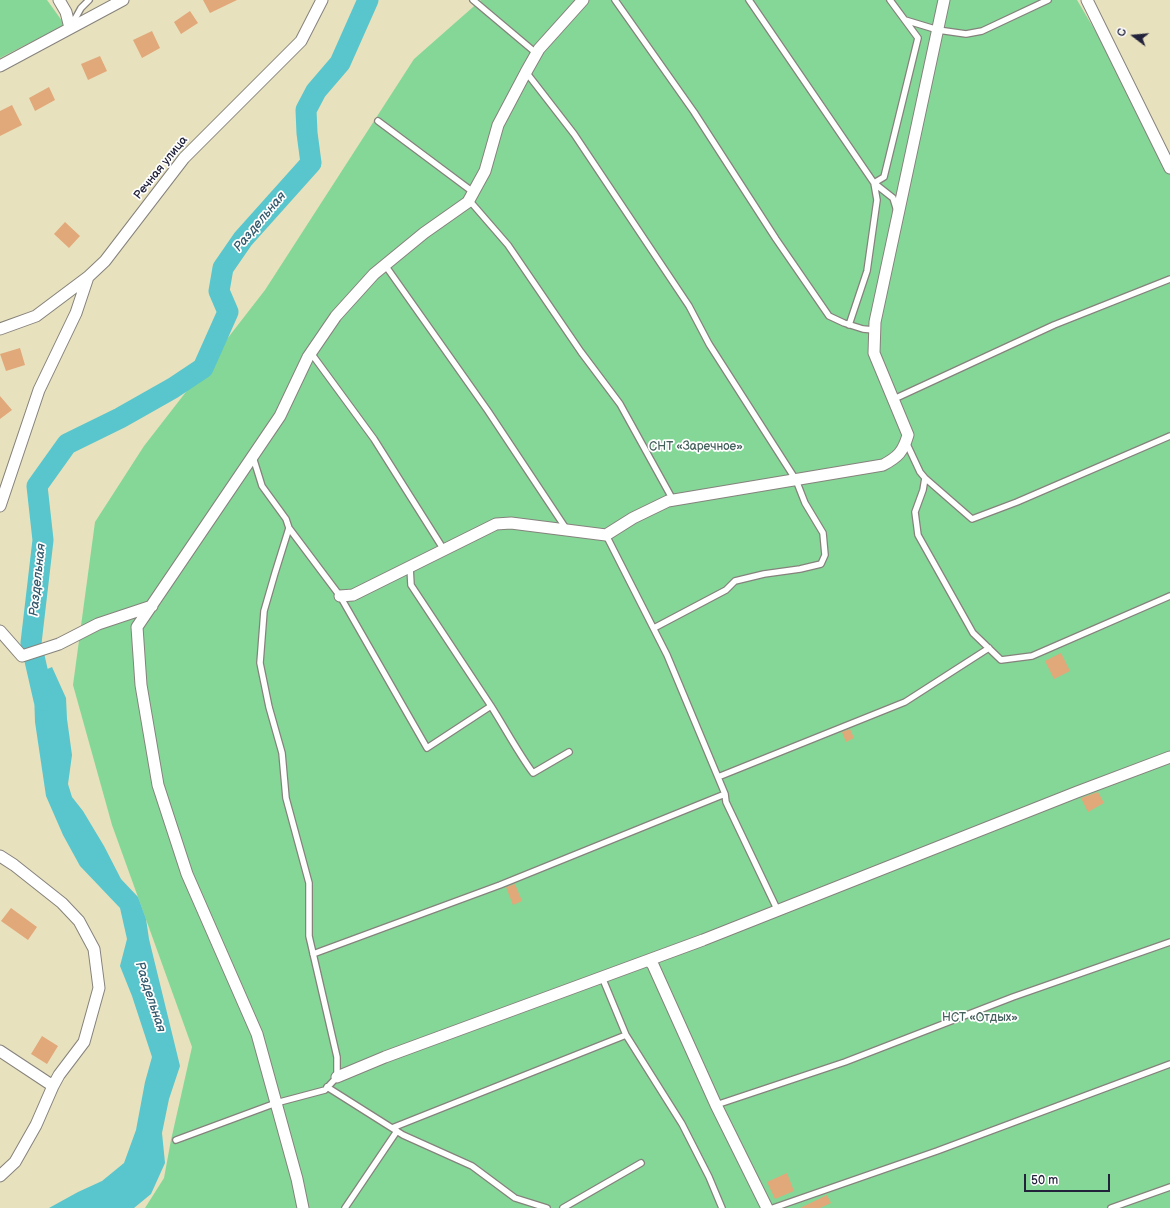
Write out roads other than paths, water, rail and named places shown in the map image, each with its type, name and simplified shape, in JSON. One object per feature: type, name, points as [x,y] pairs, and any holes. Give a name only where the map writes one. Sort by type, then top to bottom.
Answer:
[{"type":"street","points":[[59,0],[66,12],[70,28]]},
{"type":"street","points":[[0,66],[123,0]]},
{"type":"street","name":"Речная улица","points":[[0,329],[36,316],[88,278],[105,261],[184,158],[301,41],[322,0]]},
{"type":"street","points":[[303,1208],[297,1179],[257,1034],[187,874],[158,785],[141,685],[137,627],[280,416],[311,353],[336,316],[385,264],[424,233],[468,202],[485,171],[498,125],[536,53],[582,0]]},
{"type":"street","points":[[340,596],[353,595],[496,524],[511,523],[606,536],[633,518],[668,501],[883,465],[893,460],[904,448],[908,435],[874,353],[874,330],[944,0]]},
{"type":"street","points":[[1087,0],[1170,168]]},
{"type":"street","points":[[0,506],[39,390],[76,313],[88,278]]},
{"type":"street","points":[[0,631],[22,656],[59,644],[98,624],[152,606]]},
{"type":"street","points":[[337,1077],[385,1057],[649,960],[1170,757]]},
{"type":"street","points":[[0,856],[14,865],[62,903],[79,921],[94,949],[99,988],[84,1042],[59,1075],[36,1125],[15,1162],[0,1176]]},
{"type":"street","points":[[649,960],[716,1105],[767,1208]]},
{"type":"street","points":[[0,1051],[53,1086]]},
{"type":"lane","points":[[70,28],[81,8],[89,0]]},
{"type":"lane","points":[[473,0],[536,53]]},
{"type":"lane","points":[[615,0],[694,112],[776,239],[830,316],[849,325],[874,330]]},
{"type":"lane","points":[[749,0],[874,183],[893,198],[898,217]]},
{"type":"lane","points":[[874,183],[884,177],[918,38],[890,0]]},
{"type":"lane","points":[[905,20],[938,30],[966,34],[982,31],[1048,0]]},
{"type":"lane","points":[[526,72],[574,134],[685,299],[710,344],[796,480],[805,503],[823,532],[825,556],[821,564],[800,569],[764,574],[735,581],[726,590],[654,628]]},
{"type":"lane","points":[[378,121],[471,196],[508,245],[580,352],[620,404],[673,500]]},
{"type":"lane","points":[[849,325],[867,272],[877,200],[874,183]]},
{"type":"lane","points":[[385,264],[488,411],[567,530]]},
{"type":"lane","points":[[894,399],[1054,325],[1170,279]]},
{"type":"lane","points":[[311,353],[374,440],[444,550]]},
{"type":"lane","points":[[906,442],[920,472],[925,478],[972,519],[1017,502],[1170,436]]},
{"type":"lane","points":[[253,457],[262,486],[286,519],[289,528],[340,596],[427,748],[491,706]]},
{"type":"lane","points":[[925,478],[916,512],[918,535],[973,633],[1001,660],[1032,656],[1170,596]]},
{"type":"lane","points":[[176,1140],[276,1103],[325,1090],[337,1077],[337,1057],[309,936],[309,883],[286,798],[282,753],[269,707],[260,663],[264,611],[289,528]]},
{"type":"lane","points":[[606,536],[667,654],[725,794],[726,802],[777,909]]},
{"type":"lane","points":[[410,567],[411,585],[504,726],[521,756],[533,773],[569,752]]},
{"type":"lane","points":[[718,777],[905,702],[989,648]]},
{"type":"lane","points":[[313,954],[500,886],[725,794]]},
{"type":"lane","points":[[716,1105],[845,1062],[1013,997],[1170,942]]},
{"type":"lane","points":[[602,977],[626,1035],[682,1124],[709,1177],[722,1208]]},
{"type":"lane","points":[[345,1208],[394,1129],[626,1035]]},
{"type":"lane","points":[[773,1208],[937,1151],[1170,1064]]},
{"type":"lane","points":[[327,1087],[394,1129],[472,1166],[515,1198],[547,1208]]},
{"type":"lane","points":[[563,1208],[641,1163]]},
{"type":"lane","points":[[1110,1208],[1170,1187]]},
{"type":"water","points":[[52,667],[66,698],[67,719],[72,755],[68,784],[72,797],[83,811],[104,846],[121,879],[138,897],[146,919],[149,939],[180,1066],[169,1099],[162,1133],[165,1163],[151,1194],[134,1208],[49,1208],[102,1181],[124,1163],[136,1130],[145,1082],[152,1057],[132,996],[120,966],[127,939],[120,908],[80,866],[63,835],[46,796],[35,722],[34,692],[38,673]]},
{"type":"waterway","name":"Раздельная","points":[[44,700],[31,643],[43,540],[37,486],[67,444],[120,418],[173,388],[203,368],[228,312],[219,291],[223,268],[243,239],[311,163],[306,110],[316,91],[340,63],[368,0]]},
{"type":"park label","name":"СНТ «Заречное»","points":[[696,447]]},
{"type":"park label","name":"НСТ «Отдых»","points":[[980,1018]]}]
